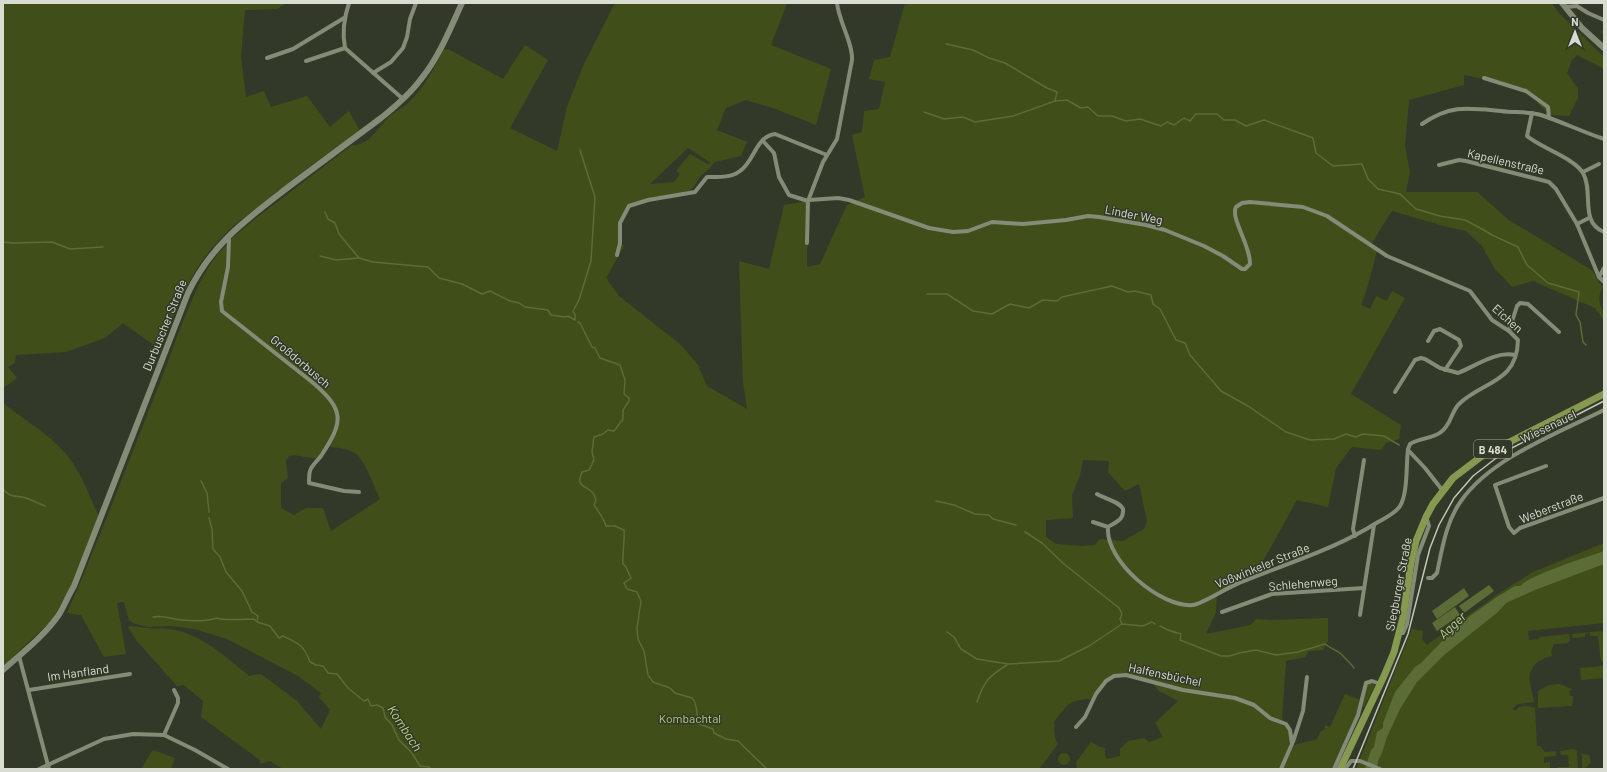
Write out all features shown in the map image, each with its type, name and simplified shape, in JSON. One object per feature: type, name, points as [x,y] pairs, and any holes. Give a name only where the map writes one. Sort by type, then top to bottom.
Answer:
[{"type":"main road","name":"Durbuscher Straße","points":[[3,670],[38,639],[52,624],[74,586],[188,293],[195,278],[207,260],[227,237],[255,213],[360,134],[403,99],[422,78],[431,65],[462,3]]},
{"type":"main road","points":[[1563,5],[1582,28],[1604,48]]},
{"type":"main road","name":"Siegburger Straße","points":[[1340,769],[1394,652],[1399,632],[1410,562],[1416,541],[1426,517],[1443,491],[1453,478],[1482,456],[1604,394]]},
{"type":"street","points":[[349,3],[344,18],[345,48],[403,99]]},
{"type":"street","points":[[373,73],[391,62],[403,48],[407,37],[410,19],[416,3]]},
{"type":"street","points":[[807,243],[808,200],[827,155],[838,135],[852,60],[852,54],[841,22],[837,3]]},
{"type":"street","points":[[1563,5],[1577,6],[1604,20]]},
{"type":"street","points":[[267,58],[293,49],[344,18]]},
{"type":"street","points":[[306,61],[345,48]]},
{"type":"street","points":[[1484,78],[1526,91],[1548,107],[1549,118]]},
{"type":"street","points":[[1422,124],[1444,113],[1465,108],[1480,108],[1532,113],[1604,139]]},
{"type":"street","points":[[1532,113],[1527,136],[1573,163],[1583,172],[1589,218],[1598,230],[1604,232]]},
{"type":"street","points":[[617,255],[620,243],[620,223],[629,206],[648,200],[695,192],[707,176],[722,177],[739,172],[747,166],[758,147],[767,137],[775,134],[827,155]]},
{"type":"street","points":[[763,141],[774,153],[778,177],[790,195],[808,200]]},
{"type":"street","name":"Kapellenstraße","points":[[1439,165],[1459,160],[1466,161],[1549,182],[1556,189],[1577,224],[1600,277],[1604,282]]},
{"type":"street","points":[[1583,172],[1599,164]]},
{"type":"street","name":"Linder Weg","points":[[808,200],[838,198],[849,200],[929,228],[953,232],[968,231],[992,222],[1023,224],[1066,220],[1083,216],[1099,217],[1165,230],[1224,256],[1242,269],[1249,267],[1250,260],[1248,246],[1234,212],[1236,207],[1244,202],[1279,204],[1311,209],[1327,216],[1365,240]]},
{"type":"street","points":[[1577,224],[1589,218]]},
{"type":"street","name":"Großdorbusch","points":[[227,237],[229,240],[229,262],[221,302],[222,311],[312,382],[326,394],[336,408],[338,419],[337,429],[333,438],[310,470],[309,484],[344,491],[359,492]]},
{"type":"street","name":"Eichen","points":[[1365,240],[1387,256],[1470,291],[1492,320],[1509,331],[1518,340],[1515,355],[1510,368],[1502,376],[1459,403],[1448,426],[1441,433],[1413,442],[1410,444],[1408,452]]},
{"type":"street","points":[[1600,277],[1604,268]]},
{"type":"street","points":[[1509,331],[1517,306],[1520,302],[1524,302],[1560,332]]},
{"type":"street","points":[[1428,341],[1434,331],[1440,329],[1459,340],[1461,346],[1445,370]]},
{"type":"street","points":[[1395,392],[1415,360],[1421,358],[1445,370],[1458,373],[1489,358],[1510,354],[1515,355]]},
{"type":"street","name":"Wiesenauel","points":[[1428,578],[1432,578],[1437,573],[1445,534],[1451,518],[1460,501],[1474,484],[1508,458],[1604,410]]},
{"type":"street","points":[[1408,452],[1443,491]]},
{"type":"street","name":"Voßwinkeler Straße","points":[[1108,527],[1112,547],[1120,562],[1136,580],[1156,593],[1175,602],[1186,606],[1196,605],[1230,587],[1325,550],[1355,536],[1398,508],[1400,505],[1407,472],[1408,452]]},
{"type":"street","points":[[1355,536],[1353,529],[1364,460]]},
{"type":"street","name":"Weberstraße","points":[[1546,466],[1495,484],[1509,527],[1514,533],[1520,528],[1604,498]]},
{"type":"street","points":[[1094,522],[1108,527],[1120,520],[1123,515],[1123,510],[1118,504],[1097,494]]},
{"type":"street","points":[[1399,632],[1403,633],[1407,624],[1414,576],[1421,545],[1429,526],[1426,517]]},
{"type":"street","points":[[1360,615],[1374,525]]},
{"type":"street","points":[[1414,576],[1420,576]]},
{"type":"street","name":"Schlehenweg","points":[[1222,612],[1272,594],[1364,588]]},
{"type":"street","points":[[19,656],[49,767]]},
{"type":"street","name":"Im Hanfland","points":[[29,690],[130,674]]},
{"type":"street","name":"Halfensbüchel","points":[[1076,727],[1084,717],[1101,687],[1110,678],[1118,675],[1126,675],[1183,690],[1245,701],[1254,705],[1270,718],[1284,723],[1289,728],[1292,744]]},
{"type":"street","points":[[1281,769],[1292,744],[1303,711],[1307,677]]},
{"type":"street","points":[[1334,769],[1358,715],[1366,683],[1372,681],[1380,684]]},
{"type":"street","points":[[164,735],[178,703],[178,698],[174,690]]},
{"type":"street","points":[[39,769],[49,767],[104,739],[133,734],[164,735],[195,750],[228,769]]},
{"type":"street","points":[[1345,769],[1348,763],[1352,760],[1360,761],[1380,769]]},
{"type":"green space","points":[[3,3],[287,3],[277,9],[245,10],[241,56],[246,97],[264,91],[271,107],[307,96],[330,127],[349,111],[360,131],[309,167],[233,226],[210,250],[190,279],[159,349],[123,323],[105,338],[66,352],[16,355],[15,363],[8,367],[17,378],[3,388]]},
{"type":"green space","name":"Kombachtal","points":[[615,3],[787,3],[771,45],[831,69],[816,125],[773,108],[746,100],[726,108],[717,130],[747,142],[741,156],[714,162],[690,190],[629,206],[620,223],[620,243],[624,246],[606,278],[619,296],[681,345],[698,365],[707,386],[747,409],[743,382],[739,261],[769,269],[784,205],[808,201],[807,267],[820,264],[847,205],[865,197],[852,135],[862,132],[864,111],[879,109],[885,82],[869,79],[874,60],[890,57],[905,3],[1552,3],[1558,12],[1604,57],[1604,70],[1577,55],[1572,60],[1567,73],[1578,89],[1578,98],[1569,116],[1551,115],[1538,104],[1536,98],[1519,89],[1501,83],[1464,75],[1464,85],[1409,100],[1405,146],[1410,172],[1406,192],[1477,192],[1509,220],[1593,271],[1603,287],[1600,292],[1599,301],[1604,316],[1604,321],[1595,308],[1533,281],[1512,287],[1495,269],[1482,246],[1466,231],[1392,211],[1370,246],[1377,251],[1367,289],[1361,305],[1370,309],[1376,296],[1387,301],[1392,291],[1405,298],[1351,394],[1401,425],[1399,439],[1386,443],[1381,450],[1352,447],[1336,468],[1328,507],[1297,500],[1258,570],[1217,593],[1216,612],[1206,634],[1251,625],[1256,619],[1272,620],[1328,618],[1328,641],[1323,650],[1309,651],[1305,657],[1286,661],[1282,718],[1290,734],[1290,739],[1288,749],[1280,769],[1077,769],[1076,762],[1091,742],[1105,748],[1105,756],[1107,759],[1120,756],[1120,749],[1128,741],[1144,738],[1149,742],[1163,737],[1155,723],[1178,701],[1159,691],[1151,681],[1123,675],[1116,675],[1104,681],[1092,699],[1078,700],[1066,707],[1054,722],[1055,738],[1058,744],[1039,769],[283,769],[270,761],[260,764],[260,760],[201,717],[203,701],[184,685],[177,686],[136,640],[128,627],[168,629],[179,631],[201,640],[212,646],[249,676],[261,674],[297,701],[321,729],[330,710],[319,697],[321,693],[298,676],[227,639],[195,629],[171,626],[147,627],[133,623],[129,620],[124,602],[117,603],[126,654],[104,657],[81,615],[67,613],[104,526],[198,288],[217,255],[227,245],[226,266],[230,268],[231,239],[352,145],[357,145],[367,140],[388,118],[408,103],[424,85],[444,49],[450,50],[503,79],[525,45],[548,60],[510,128],[557,151],[567,107],[583,66]],"holes":[[[688,148],[711,163],[707,164],[690,154],[676,171],[680,174],[674,182],[650,184]],[[328,446],[353,452],[365,466],[380,499],[331,531],[323,508],[306,508],[294,515],[281,508],[281,483],[288,478],[286,461],[289,456],[294,455],[319,459]],[[1083,460],[1109,461],[1108,472],[1125,491],[1139,484],[1147,521],[1144,529],[1123,541],[1099,539],[1095,545],[1081,546],[1056,544],[1046,537],[1046,520],[1073,518],[1072,495],[1080,475]]]},
{"type":"green space","points":[[3,403],[44,433],[66,454],[80,476],[99,517],[70,589],[51,621],[3,666]]},
{"type":"green space","points":[[1604,543],[1604,623],[1528,631],[1529,640],[1539,639],[1539,637],[1569,634],[1570,641],[1568,643],[1554,644],[1551,652],[1552,656],[1539,661],[1532,668],[1530,673],[1530,686],[1534,702],[1518,704],[1512,709],[1516,711],[1520,707],[1524,706],[1535,708],[1537,746],[1540,746],[1545,752],[1556,751],[1556,756],[1544,757],[1544,763],[1550,762],[1550,769],[1384,769],[1378,767],[1377,769],[1356,769],[1412,629],[1423,631],[1422,639],[1427,645],[1498,594],[1533,572]]},
{"type":"green space","points":[[1604,632],[1604,662],[1601,661],[1598,636],[1590,636],[1590,633],[1585,634],[1585,637],[1573,638],[1572,634]]},
{"type":"green space","points":[[1604,666],[1604,678],[1581,680],[1580,668]]},
{"type":"green space","points":[[1370,683],[1374,684],[1374,688],[1364,707],[1362,707],[1367,685]]},
{"type":"green space","points":[[1560,684],[1572,689],[1569,691],[1570,696],[1573,696],[1572,706],[1538,708],[1538,691],[1549,685]]},
{"type":"green space","points":[[1345,694],[1360,700],[1358,710],[1332,769],[1283,769],[1294,745],[1317,739],[1320,732],[1325,729],[1325,725],[1330,727]]},
{"type":"green space","points":[[1573,749],[1577,751],[1578,769],[1552,769],[1558,767],[1569,767],[1568,755],[1561,755],[1560,751]]},
{"type":"green space","points":[[153,750],[175,758],[171,769],[141,769]]},
{"type":"green space","points":[[1062,753],[1066,753],[1070,759],[1066,765],[1062,765],[1058,761],[1058,757]]},
{"type":"green space","points":[[1582,754],[1589,755],[1591,762],[1585,769],[1582,768]]},
{"type":"shaded area","name":"Agger","points":[[1604,551],[1604,564],[1535,590],[1506,603],[1498,612],[1444,655],[1417,682],[1400,709],[1387,737],[1378,761],[1377,769],[1365,769],[1371,750],[1374,747],[1377,732],[1383,728],[1383,723],[1395,692],[1415,667],[1421,663],[1450,633],[1470,616],[1515,586],[1520,586],[1546,572]]},
{"type":"shaded area","points":[[1489,585],[1494,591],[1464,613],[1459,606]]},
{"type":"shaded area","points":[[1464,588],[1469,596],[1437,619],[1432,611]]},
{"type":"shaded area","points":[[1455,607],[1460,615],[1437,631],[1432,623]]},
{"type":"waterway","points":[[946,44],[973,50],[989,58],[1005,63],[1047,88],[1057,92],[1055,101],[1067,100],[1081,108],[1088,107],[1098,116],[1112,116],[1126,121],[1140,119],[1161,126],[1167,122],[1174,125],[1184,118],[1190,121],[1196,114],[1217,114],[1224,120],[1235,120],[1246,126],[1264,120],[1313,138],[1316,153],[1333,166],[1362,164],[1368,179],[1378,189],[1400,194],[1416,209],[1440,216],[1465,220],[1518,247],[1527,265],[1548,283],[1579,292],[1576,315],[1580,322],[1583,342],[1586,345]]},
{"type":"waterway","points":[[924,112],[944,119],[963,117],[975,122],[1013,116],[1055,101]]},
{"type":"waterway","points":[[575,320],[573,311],[579,300],[591,261],[595,197],[580,150]]},
{"type":"waterway","points":[[325,212],[328,219],[335,223],[339,234],[359,258],[373,262],[428,267],[439,278],[462,284],[482,294],[490,291],[525,307],[548,310],[551,315],[568,316],[575,320]]},
{"type":"waterway","points":[[3,242],[52,242],[70,249],[103,247]]},
{"type":"waterway","points":[[320,256],[336,260],[359,258]]},
{"type":"waterway","points":[[927,294],[947,294],[973,311],[992,314],[1010,304],[1029,308],[1043,300],[1057,301],[1062,297],[1112,286],[1128,292],[1135,291],[1151,295],[1153,304],[1160,309],[1176,340],[1185,343],[1190,355],[1221,391],[1248,406],[1286,432],[1310,440],[1334,439],[1346,434],[1356,437],[1363,434],[1384,436],[1399,445]]},
{"type":"waterway","points":[[578,322],[600,358],[620,365],[625,380],[624,394],[629,398],[629,401],[623,410],[623,419],[614,431],[608,430],[603,434],[594,437],[592,452],[594,460],[589,470],[582,472],[580,480],[582,485],[590,490],[594,495],[596,500],[594,505],[603,518],[606,526],[615,526],[624,530],[623,564],[631,578],[624,583],[627,589],[637,592],[641,601],[637,628],[638,639],[644,651],[648,675],[653,682],[670,688],[675,693],[692,698],[696,706],[699,724],[713,729],[714,733],[726,739],[738,741],[767,769]]},
{"type":"waterway","name":"Kombach","points":[[201,481],[207,493],[209,512]]},
{"type":"waterway","points":[[3,489],[11,495],[26,498],[45,506]]},
{"type":"waterway","points":[[936,501],[954,505],[975,514],[989,515],[993,519],[1016,525]]},
{"type":"waterway","name":"Kombach","points":[[209,518],[212,529],[213,549],[220,557],[226,572],[242,591],[252,612],[258,616],[257,622],[270,626],[279,638],[283,636],[300,645],[310,662],[323,666],[328,673],[337,674],[348,688],[364,701],[368,699],[371,706],[377,705],[383,708],[385,717],[392,725],[399,740],[412,753],[420,766],[429,767],[431,769]]},
{"type":"waterway","points":[[1025,532],[1042,543],[1064,564],[1119,608],[1122,614],[1120,619],[1122,624]]},
{"type":"waterway","name":"Kombach","points":[[153,617],[161,616],[177,620],[194,621],[217,618],[229,620],[254,619],[256,621]]},
{"type":"waterway","points":[[947,632],[954,637],[961,649],[977,659],[1008,664],[1059,661],[1089,646],[1122,624],[1143,626],[1152,622],[1155,624]]},
{"type":"waterway","points":[[1160,626],[1181,634],[1180,640],[1221,656],[1230,656],[1256,650],[1276,655],[1298,652],[1325,644],[1340,653],[1354,668]]},
{"type":"waterway","points":[[977,702],[982,689],[991,676],[1007,665]]},
{"type":"railway","points":[[1353,769],[1408,634],[1430,548],[1439,525],[1454,498],[1473,476],[1504,452],[1604,401]]}]
